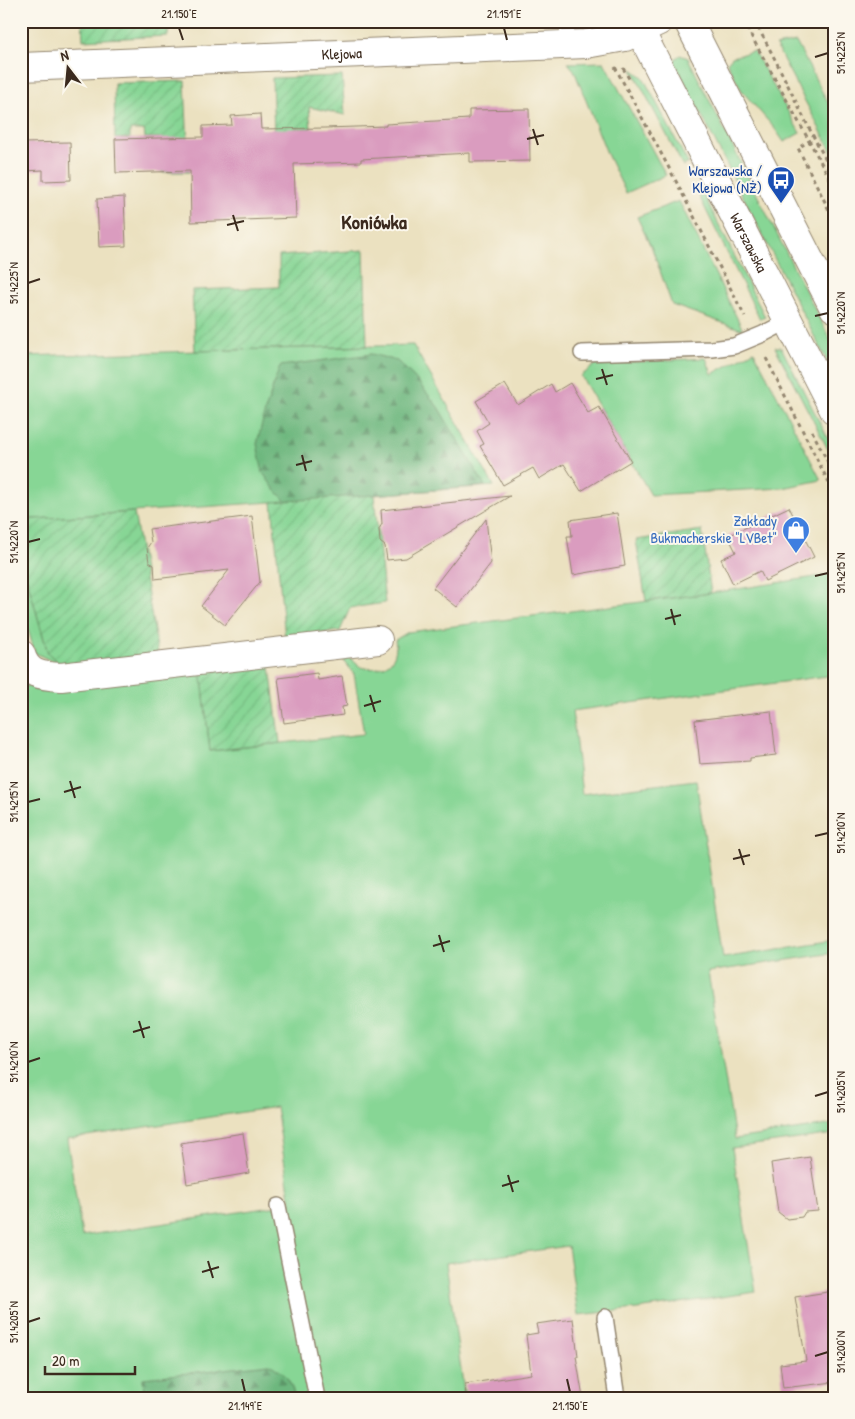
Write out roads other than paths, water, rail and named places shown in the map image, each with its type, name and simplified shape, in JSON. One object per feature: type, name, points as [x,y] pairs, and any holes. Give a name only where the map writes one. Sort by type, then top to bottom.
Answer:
[{"type":"street","points":[[688,21],[834,308]]},
{"type":"street","name":"Klejowa","points":[[21,67],[560,46],[600,42],[625,37],[644,24]]},
{"type":"street","name":"Warszawska","points":[[644,24],[788,321],[834,410]]},
{"type":"street","points":[[21,654],[27,668],[35,674],[61,677],[378,640]]},
{"type":"lane","points":[[582,353],[712,349],[734,346],[756,338],[788,321]]},
{"type":"lane","points":[[278,1206],[317,1398]]},
{"type":"lane","points":[[604,1317],[616,1398]]},
{"type":"place","name":"Warszawska / Klejowa (NŻ)","points":[[781,204]]},
{"type":"place","name":"Zakłady Bukmacherskie \"LVBet\"","points":[[796,554]]},
{"type":"district","name":"Koniówka","points":[[374,222]]}]
